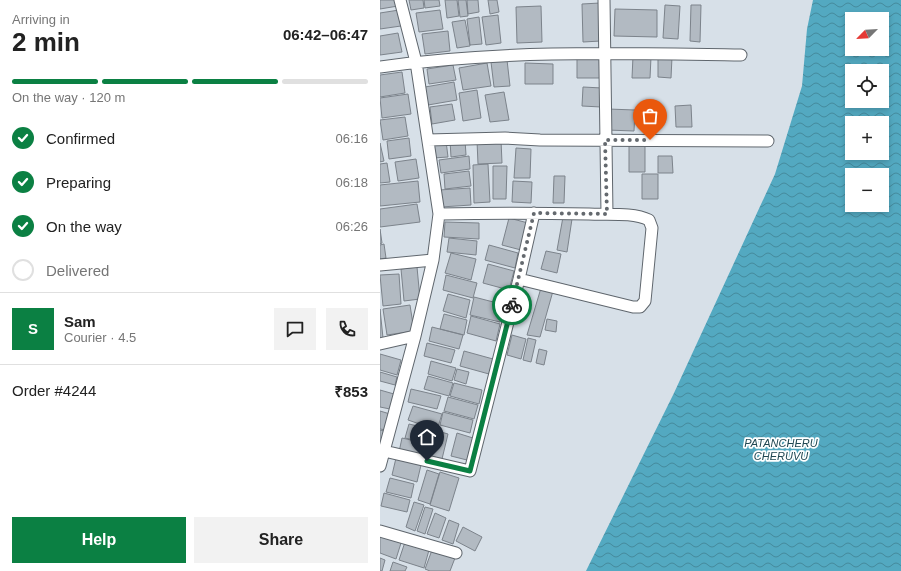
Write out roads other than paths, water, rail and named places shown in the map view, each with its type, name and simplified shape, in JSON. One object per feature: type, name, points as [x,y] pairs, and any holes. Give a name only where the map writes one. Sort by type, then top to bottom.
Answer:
[{"type":"street","points":[[380,466],[415,336],[433,260],[439,214],[416,62],[400,0]]},
{"type":"street","points":[[604,0],[606,53],[605,140],[607,214]]},
{"type":"street","points":[[380,67],[416,62],[501,56],[606,53],[741,55]]},
{"type":"street","points":[[428,140],[505,138],[768,141]]},
{"type":"street","points":[[384,451],[470,471],[519,279],[534,213]]},
{"type":"street","points":[[439,214],[607,214],[642,217],[649,220],[652,228],[645,301],[640,307],[633,307],[519,279]]},
{"type":"street","points":[[380,265],[433,260]]},
{"type":"street","points":[[380,344],[415,336]]},
{"type":"street","points":[[380,531],[456,553]]},
{"type":"water","name":"PATANCHERU CHERUVU","points":[[813,0],[901,0],[901,571],[586,571],[674,393],[775,174],[802,86],[807,29]]}]
